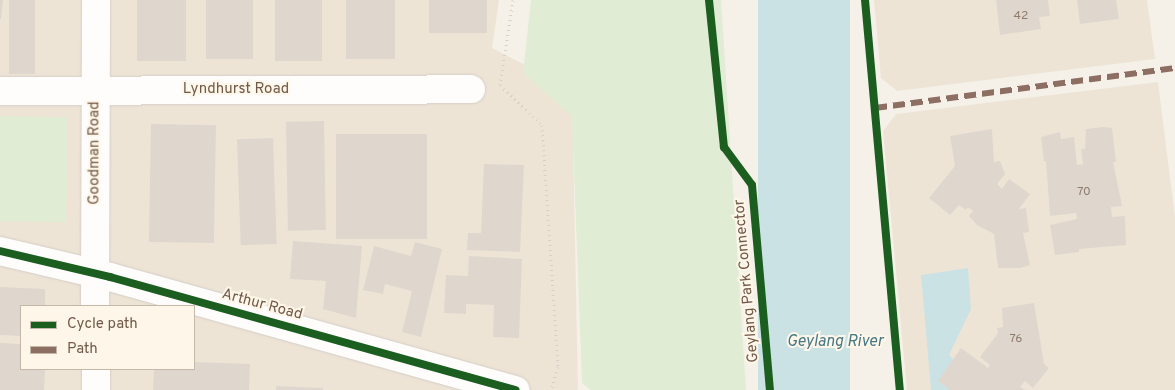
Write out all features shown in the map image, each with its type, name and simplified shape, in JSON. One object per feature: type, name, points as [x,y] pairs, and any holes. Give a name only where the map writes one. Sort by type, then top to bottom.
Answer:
[{"type":"street","name":"Goodman Road","points":[[95,305],[96,0]]},
{"type":"street","name":"Lyndhurst Road","points":[[0,91],[472,90]]},
{"type":"street","name":"Arthur Road","points":[[0,251],[95,273],[446,380],[516,390]]},
{"type":"street","points":[[96,370],[96,390]]},
{"type":"path","points":[[514,0],[500,85],[542,125],[558,367],[551,390]]},
{"type":"shaded area","points":[[0,0],[499,0],[492,48],[572,89],[578,390],[0,390]]},
{"type":"shaded area","points":[[874,0],[1147,0],[1155,59],[897,91],[881,78]]},
{"type":"shaded area","points":[[1158,82],[1175,217],[1175,390],[907,390],[883,131],[896,114]]},
{"type":"green space","points":[[531,0],[721,0],[746,390],[590,390],[582,383],[572,117],[523,73]]},
{"type":"green space","points":[[0,116],[68,117],[66,222],[0,221]]},
{"type":"water","name":"Geylang River","points":[[758,0],[850,0],[850,390],[758,390]]},
{"type":"water","points":[[968,268],[971,309],[949,355],[975,380],[976,390],[931,390],[921,275]]},
{"type":"building","points":[[0,0],[3,0],[1,19],[0,19]]},
{"type":"building","points":[[9,0],[35,0],[35,74],[9,74]]},
{"type":"building","points":[[137,0],[186,0],[186,61],[137,61]]},
{"type":"building","points":[[206,0],[253,0],[253,59],[206,59]]},
{"type":"building","points":[[275,0],[322,0],[322,61],[275,61]]},
{"type":"building","points":[[346,0],[395,0],[395,59],[346,59]]},
{"type":"building","points":[[429,0],[487,0],[487,33],[429,33]]},
{"type":"building","points":[[996,0],[1048,0],[1050,16],[1039,17],[1041,29],[1000,35]]},
{"type":"building","points":[[1077,0],[1116,0],[1119,19],[1080,24]]},
{"type":"building","points":[[324,121],[326,230],[288,231],[286,122]]},
{"type":"building","points":[[151,124],[216,125],[214,243],[149,242]]},
{"type":"building","points":[[1112,128],[1116,162],[1113,162],[1122,206],[1111,207],[1112,217],[1125,216],[1126,245],[1079,249],[1079,252],[1055,255],[1050,225],[1077,219],[1076,213],[1050,216],[1046,161],[1044,161],[1041,137],[1060,132],[1061,139],[1074,137],[1077,165],[1083,164],[1081,149],[1085,149],[1086,129]]},
{"type":"building","points":[[992,129],[994,162],[1000,161],[1005,174],[997,184],[1002,189],[1009,179],[1030,194],[1019,209],[1026,208],[1029,232],[1023,233],[1030,265],[1020,268],[998,268],[994,234],[977,225],[969,216],[973,211],[968,207],[966,210],[959,205],[950,215],[929,198],[955,166],[950,136]]},
{"type":"building","points":[[336,134],[427,134],[427,239],[336,239]]},
{"type":"building","points":[[273,138],[277,244],[241,245],[237,139]]},
{"type":"building","points":[[484,164],[524,165],[520,252],[467,250],[468,233],[481,233]]},
{"type":"building","points":[[293,241],[362,246],[356,318],[323,309],[326,281],[290,279]]},
{"type":"building","points":[[415,242],[442,249],[421,337],[402,332],[412,291],[385,284],[383,294],[363,290],[374,246],[411,256]]},
{"type":"building","points":[[469,256],[522,259],[519,338],[493,337],[494,305],[466,304],[466,314],[444,313],[446,275],[468,276]]},
{"type":"building","points":[[0,287],[45,289],[45,305],[20,305],[20,336],[0,335]]},
{"type":"building","points":[[1034,303],[1044,364],[1049,368],[1033,388],[1025,381],[1020,387],[1025,390],[950,390],[938,381],[961,348],[988,368],[990,365],[980,357],[998,333],[997,328],[1003,327],[1002,308]]},
{"type":"building","points":[[0,343],[20,344],[20,370],[45,370],[44,390],[0,390]]},
{"type":"building","points":[[195,362],[250,364],[249,390],[153,390],[154,370],[195,370]]},
{"type":"building","points":[[276,386],[323,388],[323,390],[276,390]]},
{"type":"marked path","points":[[875,108],[1175,68]]},
{"type":"cycle path","name":"Geylang Park Connector","points":[[709,0],[724,147],[752,185],[770,390]]},
{"type":"cycle path","points":[[865,0],[900,390]]},
{"type":"cycle path","points":[[0,251],[110,277],[516,390]]}]
